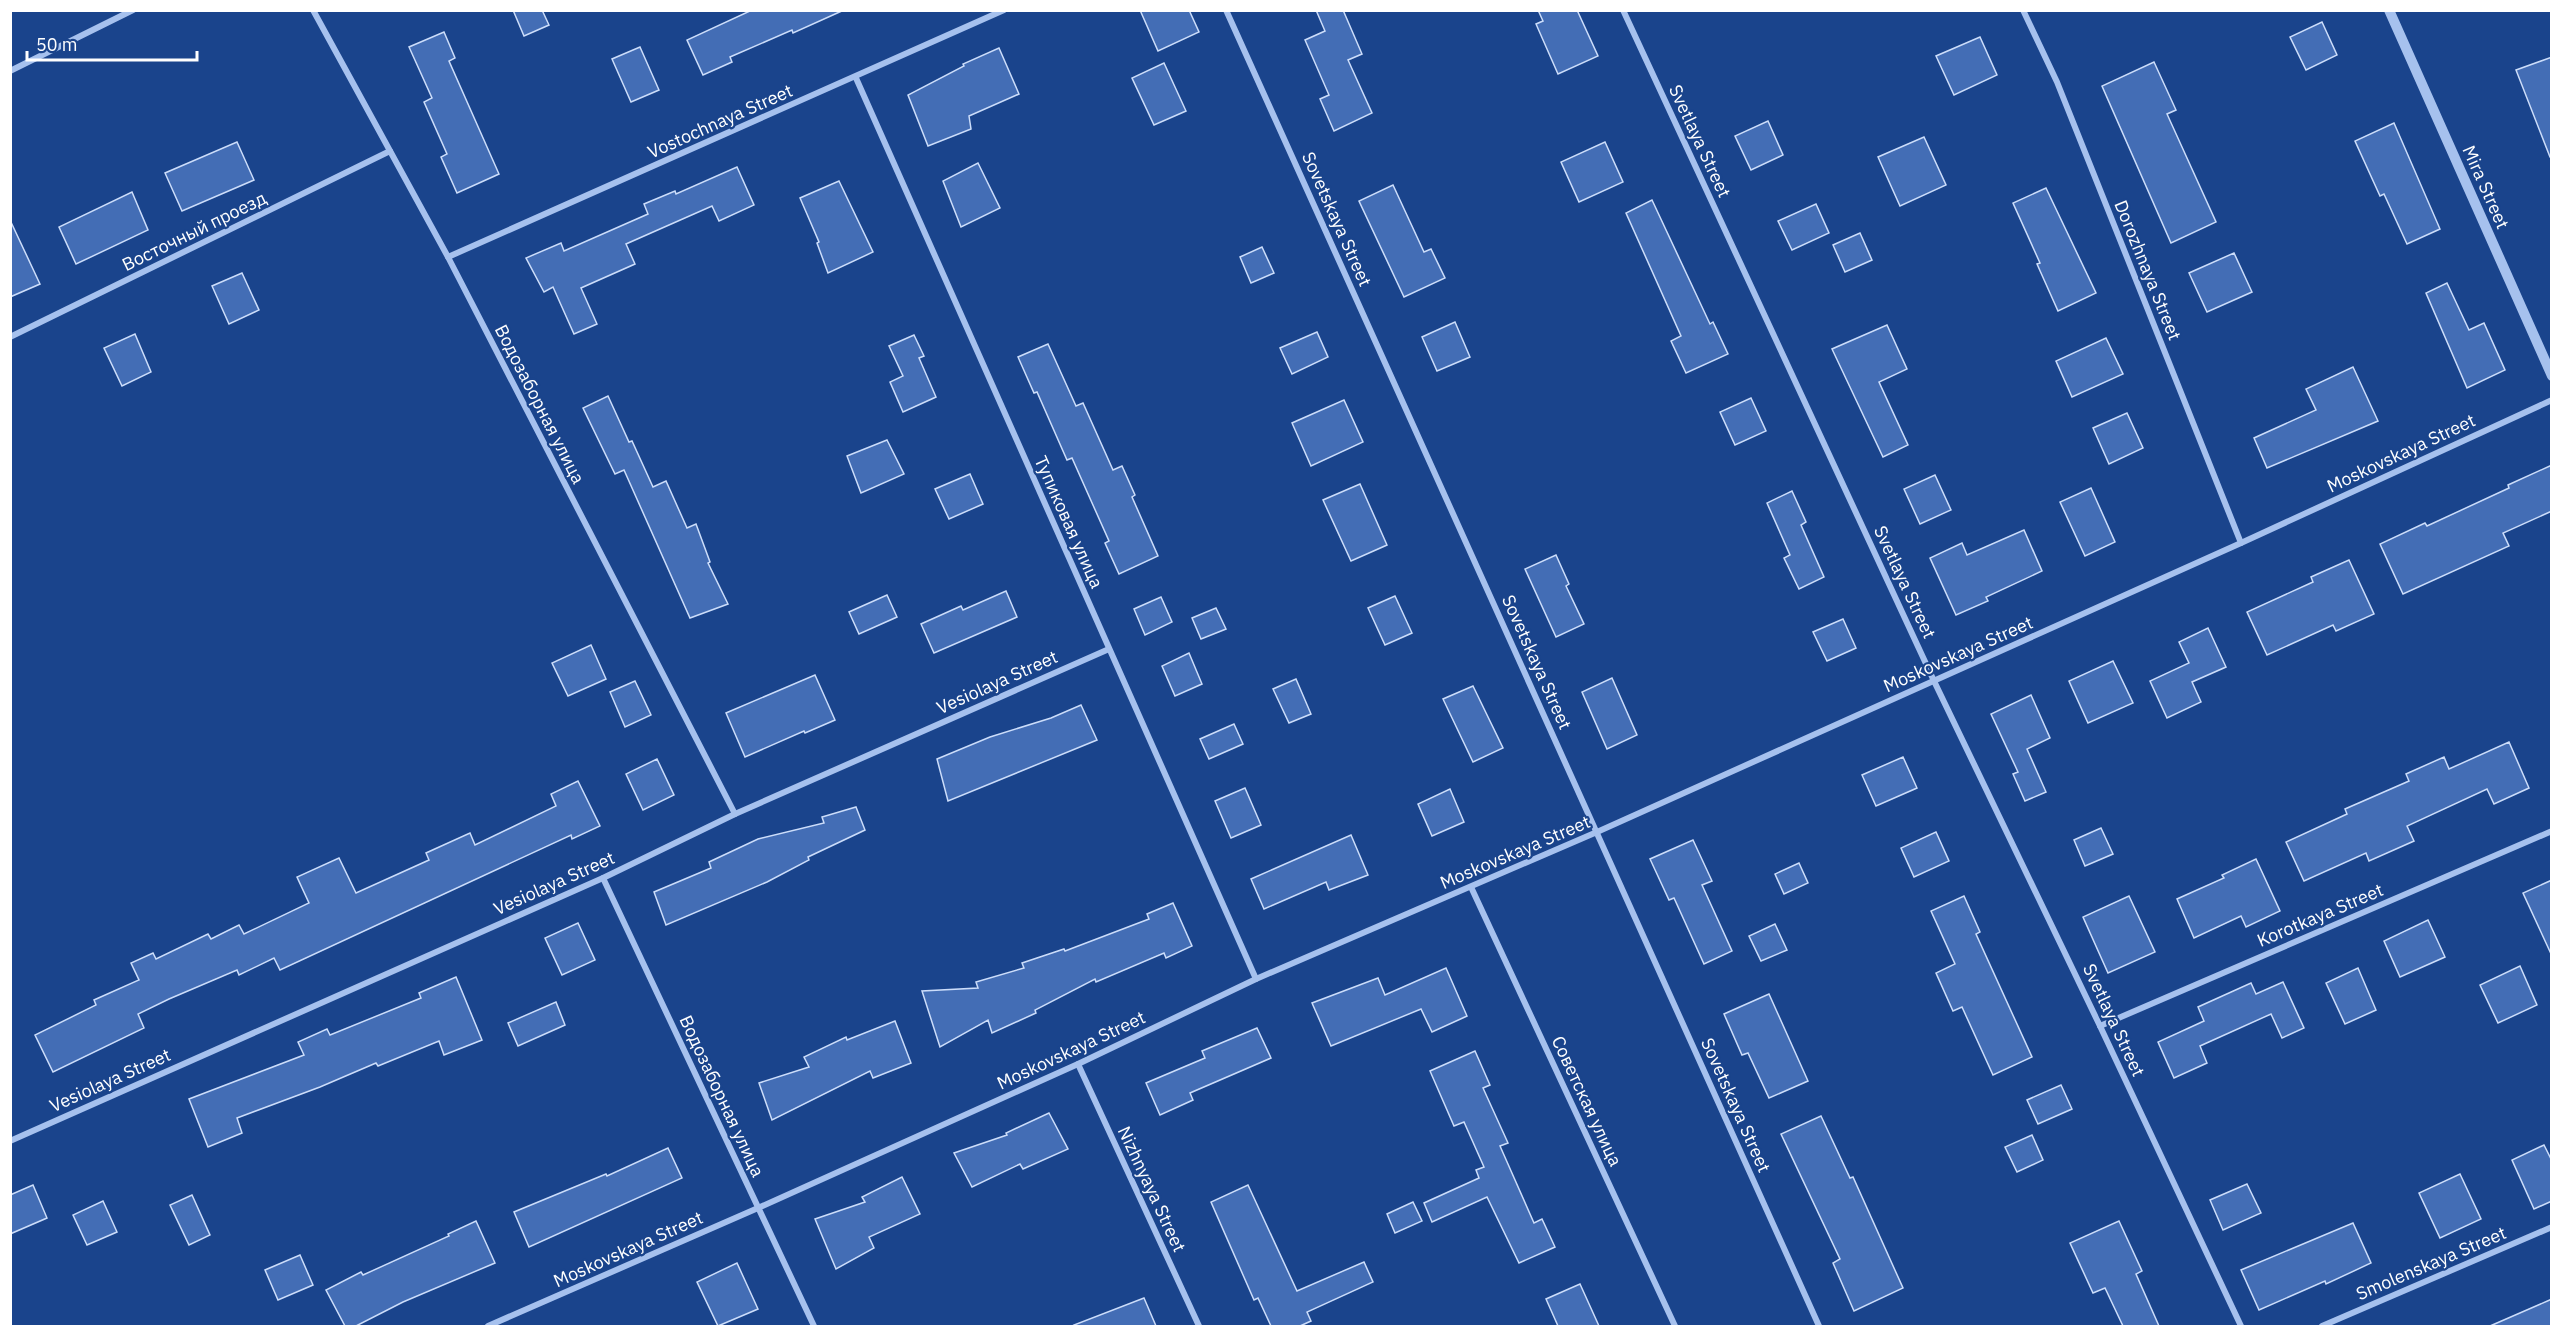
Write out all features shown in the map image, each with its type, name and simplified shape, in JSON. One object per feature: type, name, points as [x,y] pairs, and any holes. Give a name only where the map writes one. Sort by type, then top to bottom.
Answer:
[{"type":"street","points":[[10,71],[133,10]]},
{"type":"street","name":"Водозаборная улица","points":[[313,10],[448,257],[735,814]]},
{"type":"street","name":"Vostochnaya Street","points":[[448,257],[856,78],[1004,10]]},
{"type":"street","name":"Sovetskaya Street","points":[[1226,10],[1819,1326]]},
{"type":"street","name":"Svetlaya Street","points":[[1623,10],[1934,681],[2241,1326]]},
{"type":"street","name":"Dorozhnaya Street","points":[[2023,10],[2057,82],[2241,543]]},
{"type":"street","name":"Mira Street","points":[[2389,10],[2552,376]]},
{"type":"street","name":"Тупиковая улица","points":[[856,78],[1256,979]]},
{"type":"street","name":"Восточный проезд","points":[[10,338],[390,151]]},
{"type":"street","name":"Moskovskaya Street","points":[[488,1326],[1078,1064],[1256,979],[1597,832],[1934,681],[2552,400]]},
{"type":"street","name":"Vesiolaya Street","points":[[10,1141],[603,878],[735,814],[1109,649]]},
{"type":"street","name":"Korotkaya Street","points":[[2100,1026],[2552,831]]},
{"type":"street","name":"Водозаборная улица","points":[[603,878],[814,1326]]},
{"type":"street","name":"Советская улица","points":[[1471,887],[1675,1326]]},
{"type":"street","name":"Nizhnyaya Street","points":[[1078,1064],[1199,1326]]},
{"type":"street","name":"Smolenskaya Street","points":[[2322,1326],[2552,1227]]},
{"type":"building","points":[[513,10],[542,10],[549,25],[524,36]]},
{"type":"building","points":[[752,10],[844,10],[793,33],[792,30],[730,57],[732,62],[703,75],[687,40]]},
{"type":"building","points":[[1140,10],[1189,10],[1199,32],[1158,51]]},
{"type":"building","points":[[1316,10],[1343,10],[1362,54],[1348,60],[1372,113],[1334,131],[1320,99],[1329,95],[1305,40],[1325,31]]},
{"type":"building","points":[[1538,10],[1577,10],[1598,56],[1558,74],[1536,24],[1543,21]]},
{"type":"building","points":[[2322,22],[2337,55],[2306,70],[2290,37]]},
{"type":"building","points":[[444,32],[455,58],[449,61],[499,174],[457,193],[441,157],[447,154],[424,102],[432,98],[409,47]]},
{"type":"building","points":[[1980,37],[1997,75],[1954,95],[1936,56]]},
{"type":"building","points":[[640,47],[659,90],[631,102],[612,59]]},
{"type":"building","points":[[999,48],[1019,94],[969,116],[971,129],[928,146],[908,95],[964,66],[963,64]]},
{"type":"building","points":[[2552,57],[2552,157],[2550,157],[2516,70]]},
{"type":"building","points":[[2154,62],[2176,110],[2167,114],[2216,222],[2171,243],[2102,86]]},
{"type":"building","points":[[1164,63],[1186,111],[1154,125],[1132,78]]},
{"type":"building","points":[[1768,121],[1783,155],[1751,170],[1735,136]]},
{"type":"building","points":[[2394,123],[2440,229],[2407,244],[2384,194],[2380,196],[2355,141]]},
{"type":"building","points":[[1924,137],[1946,185],[1900,206],[1878,157]]},
{"type":"building","points":[[237,142],[254,180],[182,211],[165,173]]},
{"type":"building","points":[[1605,142],[1623,182],[1579,202],[1561,162]]},
{"type":"building","points":[[978,163],[1000,208],[961,227],[943,181]]},
{"type":"building","points":[[737,167],[754,205],[719,221],[712,206],[626,244],[635,264],[581,288],[597,324],[574,334],[553,287],[544,292],[526,258],[561,243],[564,251],[648,214],[644,204],[675,191],[676,194]]},
{"type":"building","points":[[839,181],[873,252],[828,273],[817,243],[819,242],[800,198]]},
{"type":"building","points":[[1393,185],[1424,252],[1431,249],[1445,278],[1404,297],[1359,201]]},
{"type":"building","points":[[2046,188],[2096,293],[2058,311],[2037,264],[2040,263],[2013,203]]},
{"type":"building","points":[[132,192],[148,230],[76,264],[59,227]]},
{"type":"building","points":[[1652,200],[1710,324],[1713,322],[1728,354],[1686,373],[1671,341],[1681,336],[1626,213]]},
{"type":"building","points":[[1816,204],[1829,233],[1792,250],[1778,221]]},
{"type":"building","points":[[10,220],[40,284],[10,297]]},
{"type":"building","points":[[1860,233],[1872,260],[1845,272],[1833,245]]},
{"type":"building","points":[[1262,247],[1274,273],[1251,283],[1240,257]]},
{"type":"building","points":[[2234,253],[2252,292],[2207,312],[2189,273]]},
{"type":"building","points":[[242,273],[259,310],[229,324],[212,286]]},
{"type":"building","points":[[2447,283],[2469,330],[2484,323],[2505,370],[2467,388],[2426,293]]},
{"type":"building","points":[[1455,322],[1470,357],[1437,371],[1422,337]]},
{"type":"building","points":[[1887,325],[1907,369],[1879,382],[1908,445],[1883,457],[1832,349]]},
{"type":"building","points":[[1317,332],[1328,357],[1292,374],[1280,348]]},
{"type":"building","points":[[135,334],[151,372],[122,386],[104,348]]},
{"type":"building","points":[[914,335],[924,356],[919,358],[936,397],[903,412],[890,382],[903,376],[889,346]]},
{"type":"building","points":[[2106,338],[2123,374],[2072,397],[2056,361]]},
{"type":"building","points":[[1048,344],[1076,406],[1083,403],[1113,470],[1122,466],[1135,495],[1132,497],[1158,556],[1119,574],[1105,543],[1109,541],[1072,458],[1067,460],[1037,392],[1034,393],[1018,357]]},
{"type":"building","points":[[2353,367],[2378,421],[2267,468],[2254,438],[2316,410],[2306,389]]},
{"type":"building","points":[[608,396],[653,487],[666,481],[687,528],[696,524],[710,562],[708,563],[728,604],[690,618],[624,470],[615,474],[583,408]]},
{"type":"building","points":[[1751,398],[1766,431],[1735,445],[1720,412]]},
{"type":"building","points":[[1344,400],[1363,442],[1311,466],[1292,423]]},
{"type":"building","points":[[2127,413],[2143,448],[2109,464],[2093,428]]},
{"type":"building","points":[[887,440],[904,474],[861,493],[847,456]]},
{"type":"building","points":[[2552,465],[2552,511],[2503,533],[2509,546],[2403,594],[2380,544],[2425,523],[2427,526],[2509,488],[2508,485]]},
{"type":"building","points":[[970,474],[983,504],[949,519],[935,489]]},
{"type":"building","points":[[1935,475],[1951,510],[1920,524],[1904,489]]},
{"type":"building","points":[[1360,484],[1387,545],[1351,561],[1323,500]]},
{"type":"building","points":[[2091,488],[2115,542],[2085,556],[2060,502]]},
{"type":"building","points":[[1792,491],[1806,522],[1801,525],[1824,577],[1799,589],[1784,558],[1790,555],[1767,503]]},
{"type":"building","points":[[2024,530],[2042,571],[1986,597],[1988,601],[1956,615],[1930,558],[1962,543],[1967,555]]},
{"type":"building","points":[[1556,555],[1569,584],[1566,586],[1584,624],[1556,637],[1525,569]]},
{"type":"building","points":[[2349,560],[2374,614],[2336,631],[2333,625],[2267,655],[2247,612],[2313,582],[2311,577]]},
{"type":"building","points":[[1006,591],[1017,617],[934,653],[921,624],[961,606],[963,610]]},
{"type":"building","points":[[887,595],[897,617],[859,634],[849,612]]},
{"type":"building","points":[[1395,596],[1412,633],[1385,645],[1368,608]]},
{"type":"building","points":[[1161,597],[1172,622],[1145,635],[1134,609]]},
{"type":"building","points":[[1216,608],[1226,629],[1201,639],[1192,618]]},
{"type":"building","points":[[1843,619],[1856,648],[1827,661],[1813,632]]},
{"type":"building","points":[[2208,628],[2226,667],[2192,682],[2201,702],[2167,718],[2150,681],[2189,663],[2179,642]]},
{"type":"building","points":[[591,645],[606,679],[568,696],[552,663]]},
{"type":"building","points":[[1189,653],[1202,684],[1175,696],[1162,666]]},
{"type":"building","points":[[2113,661],[2133,703],[2088,723],[2069,681]]},
{"type":"building","points":[[815,675],[835,720],[745,757],[726,713]]},
{"type":"building","points":[[1612,678],[1637,735],[1607,749],[1582,692]]},
{"type":"building","points":[[1296,679],[1311,714],[1289,723],[1273,689]]},
{"type":"building","points":[[635,681],[651,715],[625,727],[610,692]]},
{"type":"building","points":[[1473,686],[1503,748],[1473,762],[1443,699]]},
{"type":"building","points":[[2031,695],[2050,738],[2027,749],[2046,792],[2025,801],[2013,774],[2018,772],[1991,714]]},
{"type":"building","points":[[1081,705],[1097,740],[948,801],[937,759],[990,737],[1051,718]]},
{"type":"building","points":[[1234,724],[1243,744],[1209,759],[1200,739]]},
{"type":"building","points":[[2509,742],[2529,788],[2494,804],[2487,789],[2407,826],[2414,841],[2369,861],[2366,853],[2304,881],[2286,842],[2347,814],[2345,809],[2409,781],[2406,774],[2444,757],[2449,769]]},
{"type":"building","points":[[1903,757],[1917,788],[1876,806],[1862,775]]},
{"type":"building","points":[[657,759],[674,795],[643,810],[626,774]]},
{"type":"building","points":[[578,781],[600,826],[572,839],[571,835],[280,970],[274,958],[239,975],[237,970],[169,999],[138,1014],[144,1028],[53,1072],[35,1035],[96,1005],[94,1000],[139,980],[131,963],[153,953],[156,959],[208,934],[211,939],[239,925],[244,934],[309,903],[297,877],[339,858],[356,893],[429,860],[426,853],[470,833],[475,845],[556,806],[551,794]]},
{"type":"building","points":[[1245,788],[1261,825],[1231,838],[1215,801]]},
{"type":"building","points":[[1450,789],[1464,822],[1432,836],[1418,804]]},
{"type":"building","points":[[856,807],[865,830],[808,857],[809,860],[767,882],[666,925],[654,892],[711,868],[709,862],[758,839],[824,823],[822,817]]},
{"type":"building","points":[[2101,828],[2113,854],[2085,866],[2074,840]]},
{"type":"building","points":[[1936,832],[1949,861],[1914,877],[1901,848]]},
{"type":"building","points":[[1351,835],[1368,875],[1329,890],[1326,882],[1264,909],[1251,879]]},
{"type":"building","points":[[1693,840],[1712,881],[1702,885],[1732,951],[1704,964],[1674,898],[1669,900],[1650,859]]},
{"type":"building","points":[[2256,859],[2280,911],[2246,927],[2241,916],[2194,938],[2177,899],[2224,878],[2222,875]]},
{"type":"building","points":[[1799,863],[1808,883],[1784,894],[1775,874]]},
{"type":"building","points":[[2552,880],[2552,956],[2523,893]]},
{"type":"building","points":[[1964,896],[1980,932],[1976,934],[2032,1057],[1993,1075],[1962,1007],[1953,1011],[1936,973],[1955,964],[1931,911]]},
{"type":"building","points":[[2129,896],[2155,952],[2108,973],[2083,917]]},
{"type":"building","points":[[1173,903],[1192,946],[1166,958],[1164,953],[1096,982],[1095,979],[1035,1010],[1036,1013],[992,1033],[988,1020],[940,1047],[922,991],[978,988],[976,982],[1024,968],[1022,963],[1064,949],[1065,951],[1149,919],[1147,914]]},
{"type":"building","points":[[2428,920],[2445,957],[2400,977],[2384,941]]},
{"type":"building","points":[[578,923],[595,960],[562,975],[545,938]]},
{"type":"building","points":[[1775,924],[1787,950],[1761,961],[1749,936]]},
{"type":"building","points":[[2520,966],[2537,1005],[2498,1023],[2480,985]]},
{"type":"building","points":[[1446,968],[1467,1016],[1432,1032],[1421,1009],[1331,1046],[1312,1003],[1378,978],[1385,995]]},
{"type":"building","points":[[2358,968],[2376,1010],[2345,1024],[2326,983]]},
{"type":"building","points":[[456,977],[482,1040],[444,1055],[439,1041],[378,1066],[376,1063],[237,1118],[242,1133],[208,1147],[189,1099],[304,1055],[298,1042],[327,1029],[330,1035],[421,998],[419,993]]},
{"type":"building","points":[[2283,982],[2304,1028],[2282,1038],[2271,1014],[2200,1046],[2207,1063],[2174,1078],[2158,1042],[2204,1021],[2198,1007],[2251,983],[2256,994]]},
{"type":"building","points":[[1769,994],[1808,1081],[1769,1098],[1748,1053],[1742,1055],[1724,1014]]},
{"type":"building","points":[[556,1002],[565,1025],[518,1046],[508,1023]]},
{"type":"building","points":[[895,1021],[911,1063],[873,1078],[870,1071],[772,1120],[759,1083],[809,1067],[804,1057],[846,1037],[847,1040]]},
{"type":"building","points":[[1257,1028],[1271,1058],[1190,1093],[1193,1100],[1160,1115],[1146,1083],[1205,1058],[1202,1051]]},
{"type":"building","points":[[1475,1051],[1490,1085],[1483,1088],[1508,1143],[1500,1146],[1534,1223],[1542,1219],[1555,1247],[1519,1263],[1487,1197],[1432,1222],[1424,1203],[1479,1178],[1476,1170],[1484,1167],[1464,1122],[1454,1126],[1430,1071]]},
{"type":"building","points":[[2061,1085],[2072,1109],[2038,1124],[2027,1100]]},
{"type":"building","points":[[1049,1113],[1068,1149],[1023,1169],[1020,1164],[972,1187],[954,1153],[1007,1135],[1006,1133]]},
{"type":"building","points":[[1821,1116],[1850,1178],[1853,1177],[1903,1288],[1854,1311],[1833,1263],[1840,1259],[1781,1134]]},
{"type":"building","points":[[2032,1135],[2043,1160],[2017,1172],[2005,1147]]},
{"type":"building","points":[[2544,1145],[2552,1161],[2552,1201],[2534,1209],[2512,1160]]},
{"type":"building","points":[[668,1148],[682,1178],[529,1247],[514,1212],[606,1174],[607,1176]]},
{"type":"building","points":[[2460,1174],[2481,1219],[2440,1238],[2419,1193]]},
{"type":"building","points":[[902,1177],[920,1214],[869,1237],[874,1248],[836,1269],[815,1219],[865,1202],[862,1197]]},
{"type":"building","points":[[2247,1184],[2261,1213],[2223,1230],[2210,1200]]},
{"type":"building","points":[[33,1185],[47,1218],[10,1234],[10,1195]]},
{"type":"building","points":[[1248,1185],[1297,1291],[1364,1262],[1373,1282],[1307,1312],[1311,1321],[1300,1326],[1271,1326],[1258,1298],[1254,1300],[1211,1202]]},
{"type":"building","points":[[192,1195],[210,1235],[189,1245],[170,1205]]},
{"type":"building","points":[[103,1201],[117,1232],[87,1245],[73,1215]]},
{"type":"building","points":[[1413,1202],[1422,1221],[1395,1233],[1387,1214]]},
{"type":"building","points":[[476,1221],[495,1263],[403,1302],[356,1326],[345,1326],[326,1290],[361,1272],[363,1275],[449,1236],[448,1234]]},
{"type":"building","points":[[2119,1221],[2142,1271],[2136,1274],[2159,1326],[2123,1326],[2105,1288],[2093,1293],[2070,1243]]},
{"type":"building","points":[[2353,1223],[2371,1263],[2326,1284],[2325,1281],[2259,1310],[2241,1270]]},
{"type":"building","points":[[300,1255],[313,1285],[278,1300],[265,1270]]},
{"type":"building","points":[[737,1263],[758,1309],[718,1326],[697,1282]]},
{"type":"building","points":[[1580,1284],[1599,1326],[1558,1326],[1546,1299]]},
{"type":"building","points":[[1144,1298],[1156,1326],[1074,1325]]},
{"type":"building","points":[[2552,1299],[2552,1326],[2490,1326]]}]
